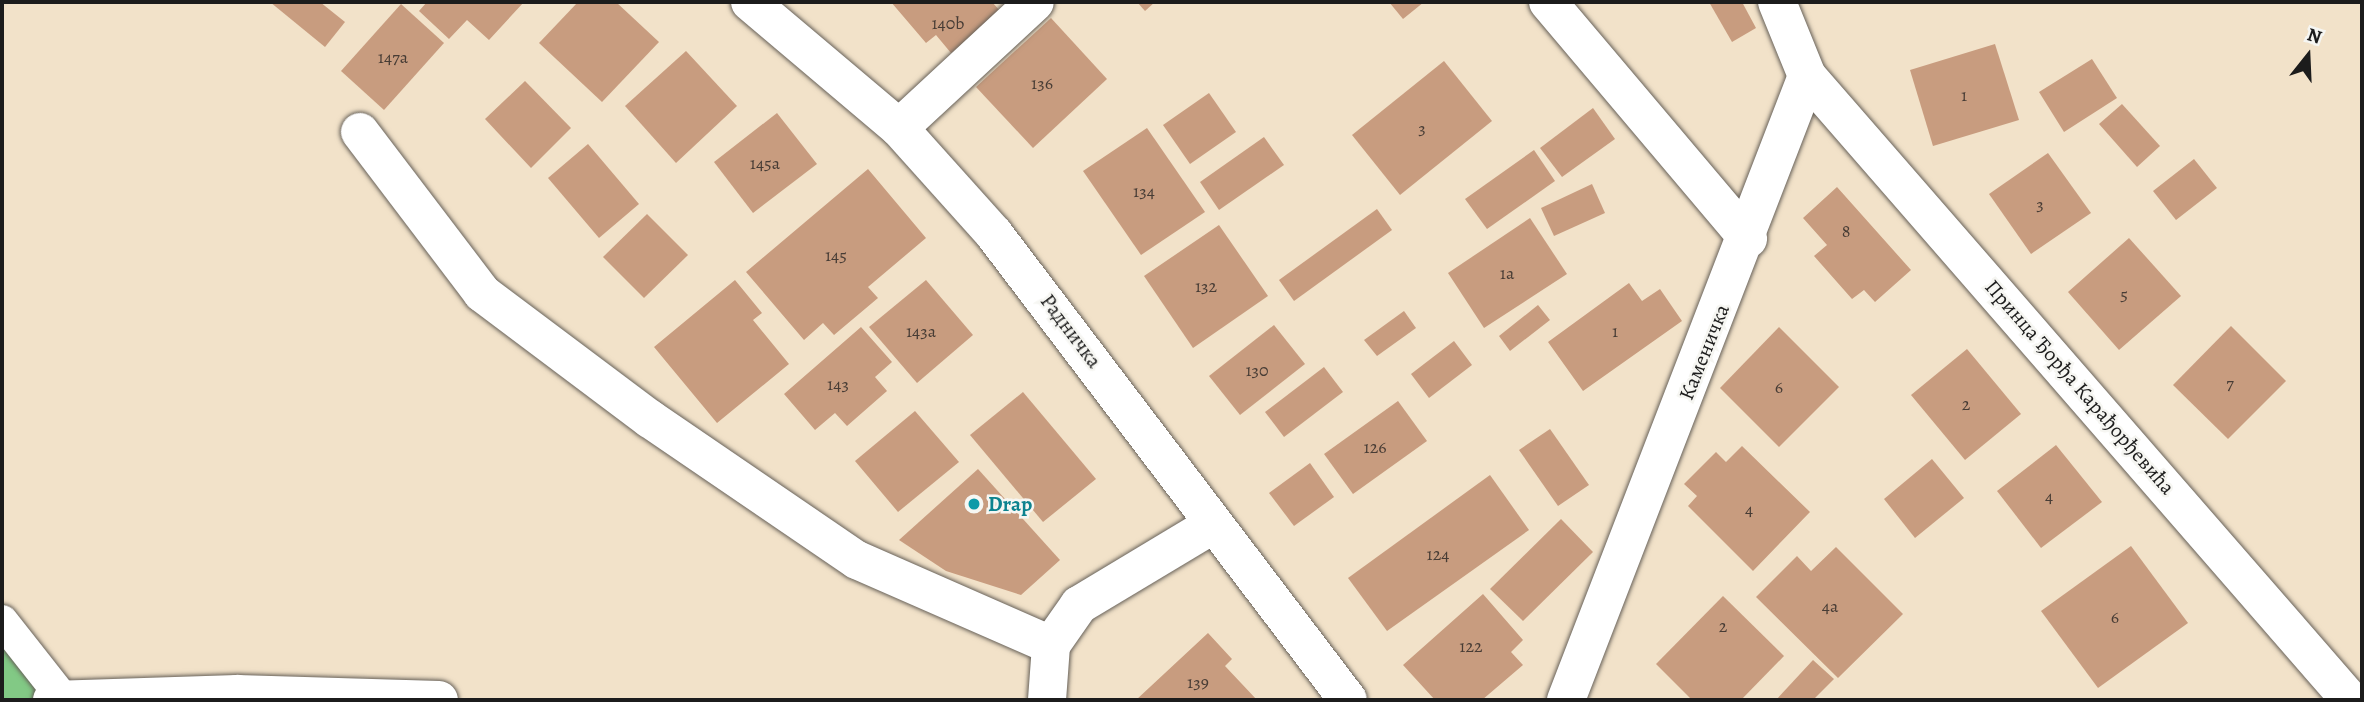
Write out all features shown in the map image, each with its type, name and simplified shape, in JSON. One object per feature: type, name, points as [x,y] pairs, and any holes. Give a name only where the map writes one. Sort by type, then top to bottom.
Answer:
[{"type":"street","name":"Радничка","points":[[750,2],[899,128],[1041,291],[1348,700]]},
{"type":"street","points":[[899,128],[1035,2]]},
{"type":"street","points":[[1548,2],[1748,239]]},
{"type":"street","points":[[1777,2],[1807,76]]},
{"type":"street","name":"Каменичка","points":[[1566,700],[1748,239],[1807,76]]},
{"type":"street","name":"Принца Ђорђа Карађорђевића","points":[[1807,76],[2350,700]]},
{"type":"street","points":[[360,132],[482,293],[650,419],[857,560],[1051,645]]},
{"type":"street","points":[[1047,700],[1051,645],[1079,605],[1214,524]]},
{"type":"street","points":[[56,698],[439,700]]},
{"type":"lane","points":[[2,621],[56,698]]},
{"type":"green space","points":[[2,601],[25,632],[52,700],[2,700]]},
{"type":"building","points":[[270,2],[320,2],[345,22],[325,47]]},
{"type":"building","points":[[427,2],[524,2],[489,40],[467,20],[449,39],[419,11]]},
{"type":"building","points":[[578,2],[616,2],[659,42],[602,102],[539,43]]},
{"type":"building","points":[[891,2],[992,2],[1001,12],[951,53],[936,35],[926,43]]},
{"type":"building","points":[[1137,2],[1155,2],[1145,11]]},
{"type":"building","points":[[1389,2],[1424,2],[1403,19]]},
{"type":"building","points":[[1709,2],[1742,2],[1756,28],[1732,42]]},
{"type":"building","points":[[401,4],[444,43],[384,110],[341,71]]},
{"type":"building","points":[[1051,18],[1107,79],[1033,148],[976,87]]},
{"type":"building","points":[[1995,44],[2019,120],[1933,146],[1910,70]]},
{"type":"building","points":[[686,51],[737,106],[676,163],[625,106]]},
{"type":"building","points":[[2092,59],[2117,98],[2064,132],[2039,92]]},
{"type":"building","points":[[1444,61],[1492,121],[1400,195],[1352,135]]},
{"type":"building","points":[[525,81],[571,128],[531,168],[485,119]]},
{"type":"building","points":[[1209,93],[1236,132],[1190,164],[1163,125]]},
{"type":"building","points":[[2122,104],[2160,146],[2137,167],[2099,124]]},
{"type":"building","points":[[1593,108],[1615,139],[1562,177],[1540,148]]},
{"type":"building","points":[[777,113],[817,164],[753,213],[714,162]]},
{"type":"building","points":[[1147,128],[1205,212],[1141,255],[1083,171]]},
{"type":"building","points":[[1264,137],[1284,165],[1219,210],[1200,182]]},
{"type":"building","points":[[588,144],[639,204],[599,238],[548,178]]},
{"type":"building","points":[[1534,150],[1555,181],[1487,229],[1465,199]]},
{"type":"building","points":[[2048,153],[2091,213],[2031,254],[1989,194]]},
{"type":"building","points":[[2194,159],[2217,188],[2176,220],[2153,191]]},
{"type":"building","points":[[868,169],[926,238],[868,287],[878,298],[834,335],[823,323],[804,340],[746,272]]},
{"type":"building","points":[[1592,184],[1605,213],[1554,236],[1541,208]]},
{"type":"building","points":[[1837,187],[1911,270],[1875,302],[1864,290],[1852,299],[1814,256],[1827,245],[1803,218]]},
{"type":"building","points":[[1377,209],[1392,230],[1294,301],[1279,280]]},
{"type":"building","points":[[647,214],[688,255],[644,298],[603,257]]},
{"type":"building","points":[[1530,218],[1567,274],[1484,328],[1448,273]]},
{"type":"building","points":[[1219,225],[1268,296],[1193,348],[1144,276]]},
{"type":"building","points":[[2129,238],[2181,296],[2119,350],[2068,292]]},
{"type":"building","points":[[735,280],[762,313],[753,320],[789,364],[717,423],[654,347]]},
{"type":"building","points":[[926,280],[973,335],[917,383],[869,327]]},
{"type":"building","points":[[1629,283],[1642,301],[1660,289],[1682,321],[1583,391],[1548,342]]},
{"type":"building","points":[[1538,305],[1550,320],[1510,351],[1499,336]]},
{"type":"building","points":[[1404,311],[1416,328],[1377,356],[1364,340]]},
{"type":"building","points":[[1274,325],[1305,364],[1240,415],[1209,376]]},
{"type":"building","points":[[2231,326],[2286,381],[2228,439],[2173,385]]},
{"type":"building","points":[[861,327],[892,362],[875,377],[887,391],[847,426],[835,413],[815,430],[784,394]]},
{"type":"building","points":[[1779,327],[1839,387],[1779,447],[1720,388]]},
{"type":"building","points":[[1454,341],[1472,365],[1429,398],[1411,374]]},
{"type":"building","points":[[1967,349],[2021,414],[1965,460],[1911,395]]},
{"type":"building","points":[[1324,367],[1343,392],[1284,437],[1265,412]]},
{"type":"building","points":[[1023,392],[1096,479],[1043,522],[970,435]]},
{"type":"building","points":[[1398,401],[1427,441],[1353,494],[1324,454]]},
{"type":"building","points":[[915,411],[959,462],[898,512],[855,461]]},
{"type":"building","points":[[1550,429],[1589,485],[1558,506],[1519,450]]},
{"type":"building","points":[[2056,445],[2102,502],[2041,548],[1997,491]]},
{"type":"building","points":[[1742,446],[1810,512],[1753,571],[1688,506],[1697,496],[1684,484],[1716,452],[1726,462]]},
{"type":"building","points":[[1932,459],[1964,498],[1915,538],[1884,499]]},
{"type":"building","points":[[1310,463],[1334,497],[1294,526],[1269,493]]},
{"type":"building","name":"Drap","points":[[978,469],[1060,560],[1021,595],[946,571],[899,540]]},
{"type":"building","points":[[1490,475],[1529,530],[1387,631],[1348,578]]},
{"type":"building","points":[[1561,519],[1593,552],[1523,621],[1490,589]]},
{"type":"building","points":[[2131,546],[2188,623],[2098,688],[2041,611]]},
{"type":"building","points":[[1836,547],[1903,614],[1838,678],[1756,597],[1797,556],[1811,571]]},
{"type":"building","points":[[1483,594],[1523,640],[1511,652],[1523,665],[1482,700],[1435,700],[1403,665]]},
{"type":"building","points":[[1723,596],[1784,656],[1741,700],[1692,700],[1656,664]]},
{"type":"building","points":[[1208,633],[1232,659],[1225,666],[1257,700],[1136,700]]},
{"type":"building","points":[[1813,660],[1834,679],[1813,700],[1776,700]]},
{"type":"place","name":"Drap","points":[[974,504]]}]
